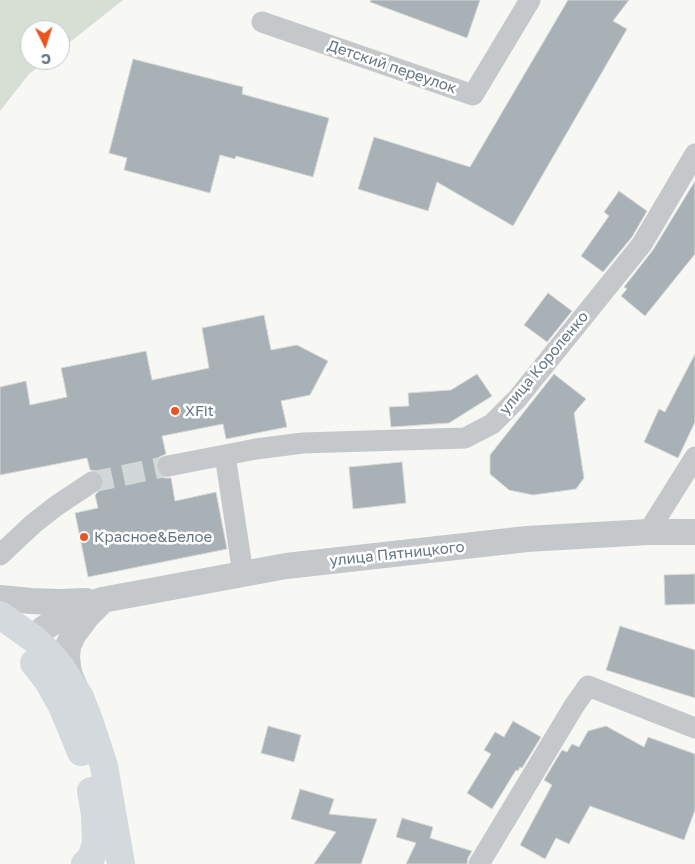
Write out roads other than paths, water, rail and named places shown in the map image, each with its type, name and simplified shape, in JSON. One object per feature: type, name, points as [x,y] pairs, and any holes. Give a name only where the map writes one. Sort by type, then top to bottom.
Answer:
[{"type":"main road","points":[[0,615],[28,646],[33,661],[62,706],[83,758],[95,815],[96,844],[91,858],[86,864]]},
{"type":"main road","points":[[0,635],[48,652],[60,666],[80,697],[104,766],[121,864]]},
{"type":"street","name":"Детский переулок","points":[[262,22],[473,95],[530,0]]},
{"type":"street","name":"улица Короленко","points":[[168,466],[256,449],[303,444],[465,438],[492,424],[517,399],[642,244],[695,154]]},
{"type":"street","points":[[225,455],[243,574]]},
{"type":"street","points":[[648,532],[695,457]]},
{"type":"street","points":[[0,555],[33,524],[92,482]]},
{"type":"street","name":"улица Пятницкого","points":[[102,600],[286,566],[527,540],[648,532],[695,532]]},
{"type":"street","points":[[0,598],[60,602],[102,600]]},
{"type":"street","points":[[28,646],[43,629],[64,615],[102,600]]},
{"type":"street","points":[[80,697],[69,673],[68,646],[78,627],[102,600]]},
{"type":"street","points":[[479,864],[588,686],[695,728]]},
{"type":"tunnel","points":[[92,482],[168,466]]},
{"type":"place","name":"XFit","points":[[175,411]]},
{"type":"place","name":"Красное&Белое","points":[[84,537]]}]
